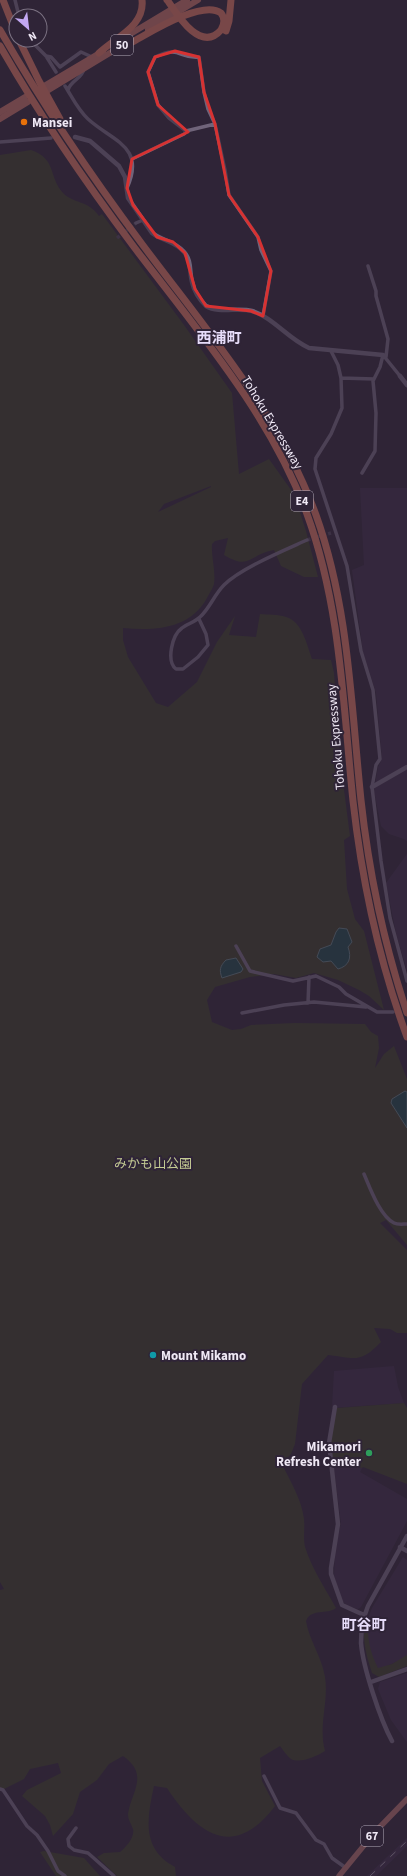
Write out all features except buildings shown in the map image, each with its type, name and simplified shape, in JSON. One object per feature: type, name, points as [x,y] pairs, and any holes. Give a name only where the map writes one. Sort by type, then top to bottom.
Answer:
[{"type":"highway","points":[[3,0],[8,13]]},
{"type":"highway","points":[[99,52],[138,21],[142,9],[142,0]]},
{"type":"highway","name":"50","points":[[187,0],[99,52],[45,88],[85,68],[198,0]]},
{"type":"highway","points":[[165,1],[186,31],[199,40],[209,41],[217,39],[224,34],[228,27],[231,0]]},
{"type":"highway","points":[[119,47],[135,41],[184,11],[197,6],[210,6],[217,9],[224,19],[223,27],[216,36],[204,37],[193,32],[178,18]]},
{"type":"highway","name":"Tohoku Expressway","points":[[0,30],[49,111],[104,193],[250,390],[288,451],[315,512],[331,564],[344,628],[361,796],[372,876],[386,944],[407,1013]]},
{"type":"highway","name":"Tohoku Expressway","points":[[0,46],[38,108],[94,192],[244,394],[280,455],[302,502],[322,559],[334,615],[342,674],[356,829],[368,896],[388,979],[407,1037]]},
{"type":"highway","points":[[23,48],[54,109],[87,162],[104,193]]},
{"type":"highway","points":[[0,112],[26,100],[0,119]]},
{"type":"main road","name":"67","points":[[339,1876],[375,1832],[407,1799]]},
{"type":"street","points":[[38,48],[46,56],[56,72]]},
{"type":"street","points":[[186,131],[169,118],[158,105],[148,72],[155,57],[167,52],[175,51],[195,58],[199,57],[208,109],[215,124],[226,170],[229,194],[258,237],[261,250],[271,271],[263,316]]},
{"type":"street","points":[[46,56],[51,57],[60,67],[81,52],[92,57]]},
{"type":"street","points":[[68,90],[72,83],[83,74],[85,68]]},
{"type":"street","points":[[66,86],[85,116],[118,140],[130,153],[132,159],[132,172],[127,188]]},
{"type":"street","points":[[132,159],[184,134],[186,131],[215,124]]},
{"type":"street","points":[[75,136],[90,141],[116,162],[123,171],[128,198],[157,237],[173,242],[185,253],[190,264],[192,281],[195,289],[206,306],[251,311],[263,316],[300,344],[313,349],[385,356],[407,385]]},
{"type":"street","points":[[0,142],[51,138]]},
{"type":"street","points":[[136,223],[143,220]]},
{"type":"street","points":[[362,473],[375,451],[374,430],[376,413],[374,379],[385,356],[388,339],[368,266]]},
{"type":"street","points":[[331,351],[338,365],[341,378],[342,408],[328,439],[316,458],[315,469],[347,566],[361,651],[373,690],[380,759],[376,765],[372,787],[390,918],[407,981]]},
{"type":"street","points":[[341,378],[374,379]]},
{"type":"street","points":[[331,533],[335,532]]},
{"type":"street","points":[[199,619],[206,634],[208,645],[198,657],[183,670],[176,669],[170,661],[174,642],[182,628],[199,619],[228,581],[284,550],[307,540]]},
{"type":"street","points":[[372,787],[407,767]]},
{"type":"street","points":[[236,946],[250,971],[293,981],[316,976],[339,987],[346,994],[376,1012],[393,1012]]},
{"type":"street","points":[[403,966],[407,964]]},
{"type":"street","points":[[308,1003],[309,977]]},
{"type":"street","points":[[242,1013],[278,1006],[308,1003],[366,1006]]},
{"type":"street","points":[[364,1174],[376,1202],[390,1220],[396,1224],[407,1224]]},
{"type":"street","points":[[334,1407],[329,1443],[338,1524],[332,1551],[331,1574],[342,1606],[364,1615]]},
{"type":"street","points":[[392,1741],[384,1724],[362,1646],[364,1615],[375,1591],[407,1536]]},
{"type":"street","points":[[400,1548],[407,1551]]},
{"type":"street","points":[[371,1682],[407,1669]]},
{"type":"street","points":[[264,1776],[280,1808],[296,1813],[316,1840],[324,1844],[332,1858],[346,1868]]},
{"type":"street","points":[[0,1789],[3,1790],[27,1826],[37,1836],[54,1861],[58,1871],[65,1876]]},
{"type":"street","points":[[76,1828],[68,1839],[69,1846],[74,1850],[88,1853],[114,1876]]},
{"type":"highlighted area","points":[[175,51],[199,57],[204,92],[215,124],[229,195],[258,237],[271,271],[263,316],[251,311],[206,306],[195,289],[185,253],[173,242],[157,237],[133,205],[127,188],[132,159],[188,132],[158,105],[148,72],[155,57]]},
{"type":"shaded area","points":[[360,488],[407,488],[407,841],[389,834],[381,826],[374,791],[378,767],[382,759],[376,693],[363,652],[352,570],[364,565]]},
{"type":"shaded area","points":[[407,854],[407,971],[396,933],[386,883]]},
{"type":"shaded area","points":[[339,928],[347,929],[352,942],[348,947],[350,955],[349,961],[345,966],[338,969],[331,961],[323,962],[317,957],[320,949],[331,945]]},
{"type":"shaded area","points":[[236,958],[243,969],[241,972],[222,978],[220,970],[222,964],[226,960]]},
{"type":"shaded area","points":[[405,1091],[407,1092],[407,1128],[391,1103],[392,1099]]},
{"type":"shaded area","points":[[394,1366],[398,1387],[404,1403],[332,1408],[334,1371]]},
{"type":"shaded area","points":[[333,1462],[362,1468],[360,1472],[407,1499],[407,1521],[361,1607],[358,1609],[348,1606],[342,1601],[334,1576],[335,1550],[341,1523]]},
{"type":"shaded area","points":[[403,1557],[407,1560],[407,1657],[378,1670],[371,1655],[367,1640],[367,1621],[372,1608]]},
{"type":"shaded area","points":[[407,1673],[407,1742],[391,1720],[378,1689],[380,1682]]},
{"type":"shaded area","points":[[407,1838],[407,1846],[376,1876],[367,1876]]},
{"type":"green space","name":"みかも山公園","points":[[31,150],[39,154],[49,163],[58,187],[63,193],[90,207],[99,216],[102,214],[232,393],[239,474],[269,459],[294,494],[306,531],[318,577],[304,577],[281,566],[274,550],[266,552],[245,562],[233,560],[224,555],[228,538],[215,541],[212,544],[214,584],[200,608],[191,616],[171,626],[147,629],[123,628],[123,640],[128,657],[156,703],[168,707],[197,682],[217,642],[235,616],[229,635],[256,637],[260,614],[280,615],[292,619],[303,634],[312,659],[331,660],[334,673],[340,759],[350,836],[344,840],[347,889],[355,919],[364,931],[384,1010],[369,996],[338,980],[314,973],[296,978],[274,974],[250,977],[215,987],[207,1000],[212,1022],[232,1030],[241,1029],[251,1025],[295,1023],[365,1024],[371,1032],[378,1036],[379,1048],[375,1068],[384,1054],[394,1046],[407,1079],[407,1245],[386,1220],[380,1223],[407,1250],[407,1333],[397,1333],[390,1329],[374,1328],[381,1342],[368,1354],[357,1358],[328,1355],[302,1384],[295,1444],[291,1454],[282,1464],[301,1505],[304,1519],[304,1543],[311,1563],[336,1608],[312,1614],[306,1621],[325,1677],[326,1695],[323,1741],[325,1751],[308,1759],[299,1761],[291,1759],[280,1746],[260,1758],[262,1781],[275,1806],[260,1823],[245,1833],[231,1837],[217,1835],[204,1828],[191,1818],[167,1788],[154,1786],[150,1810],[149,1832],[156,1851],[164,1860],[175,1867],[176,1876],[117,1876],[97,1857],[104,1853],[120,1852],[127,1845],[133,1835],[133,1829],[128,1814],[137,1784],[137,1777],[136,1770],[123,1756],[109,1764],[97,1780],[80,1792],[73,1814],[53,1836],[50,1825],[45,1816],[22,1796],[27,1790],[61,1773],[58,1763],[30,1769],[24,1779],[0,1791],[0,1590],[4,1589],[0,1582],[0,155]],"holes":[[[211,487],[158,512],[164,504]]]},
{"type":"green space","name":"Mikamori Refresh Center","points":[[404,1403],[407,1408],[407,1484],[363,1467],[333,1462],[330,1443],[337,1408]]},
{"type":"green space","points":[[368,1617],[369,1643],[372,1656],[378,1668],[392,1664],[407,1655],[407,1666],[379,1677],[372,1673],[364,1638],[365,1623]]},
{"type":"green space","points":[[44,1851],[84,1858],[100,1876],[56,1876],[40,1852]]},
{"type":"tunnel","points":[[117,238],[136,223]]},
{"type":"tunnel","points":[[307,540],[331,533]]},
{"type":"railway","points":[[370,1876],[407,1841]]},
{"type":"place","name":"Mansei","points":[[24,122]]},
{"type":"place","name":"Mount Mikamo","points":[[153,1355]]},
{"type":"place","name":"Mikamori Refresh Center","points":[[369,1453]]},
{"type":"district","name":"西浦町","points":[[219,338]]},
{"type":"district","name":"町谷町","points":[[364,1625]]}]
